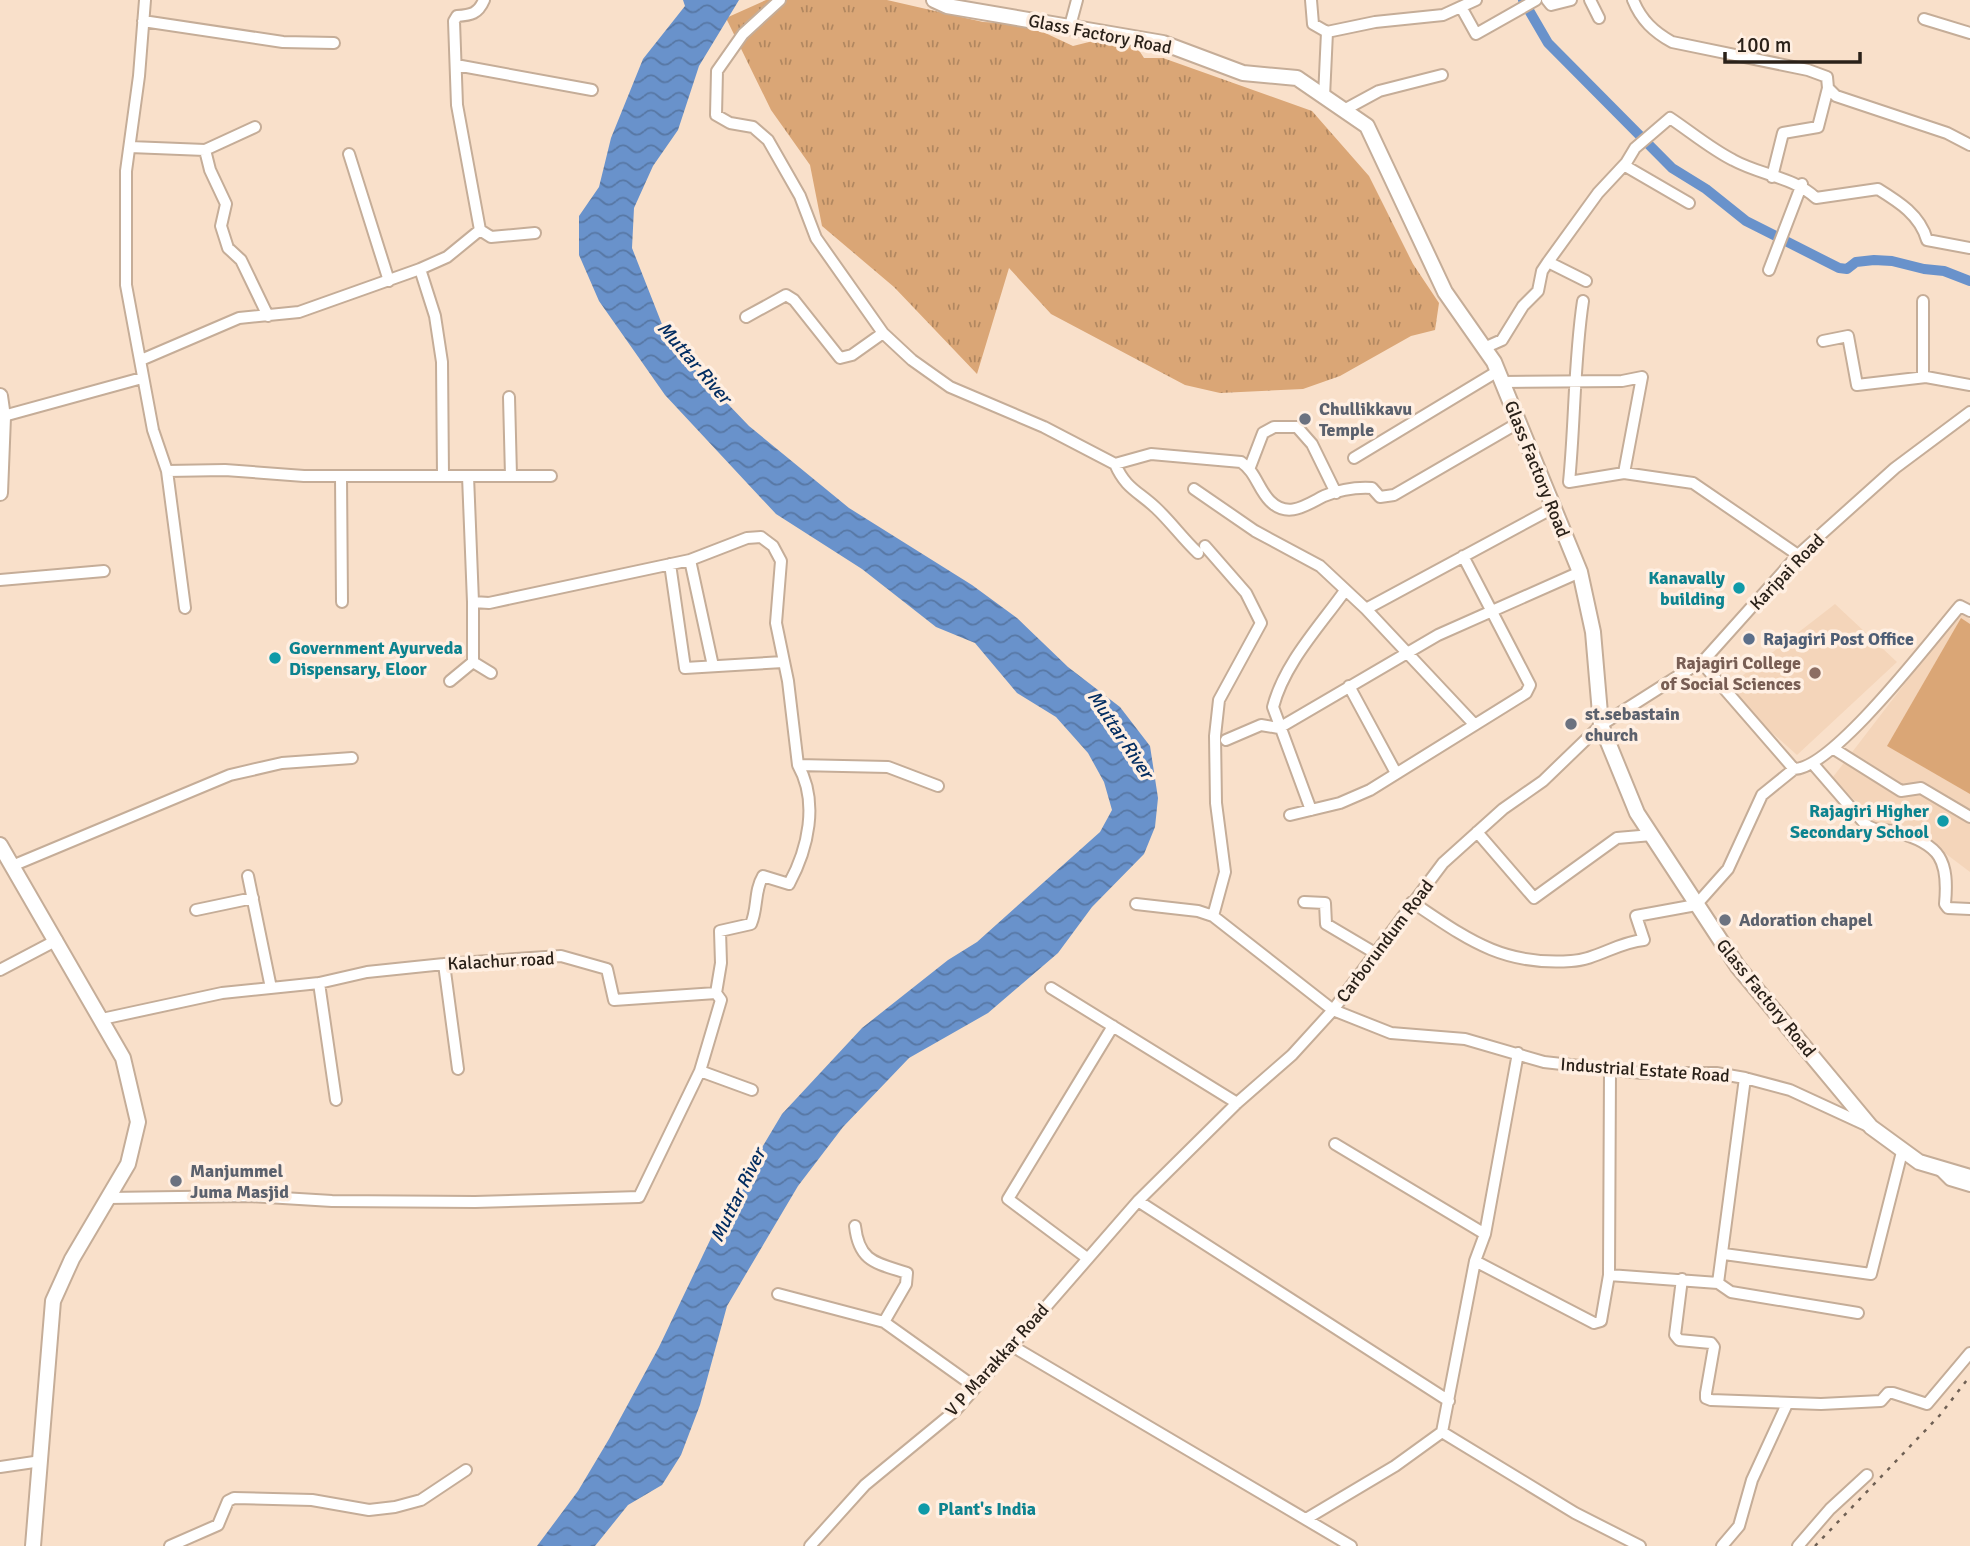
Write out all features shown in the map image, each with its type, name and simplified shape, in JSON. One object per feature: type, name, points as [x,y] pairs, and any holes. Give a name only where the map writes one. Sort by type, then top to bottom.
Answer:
[{"type":"main road","name":"Glass Factory Road","points":[[934,0],[947,6],[1163,43],[1243,72],[1297,78],[1367,126],[1445,292],[1484,348],[1500,377],[1580,572],[1593,632],[1601,726],[1637,813],[1738,967],[1871,1127],[1902,1152],[1942,1170],[1970,1177]]},
{"type":"main road","points":[[0,396],[0,493]]},
{"type":"main road","points":[[0,845],[123,1058],[138,1122],[128,1164],[53,1301],[33,1546]]},
{"type":"street","points":[[145,0],[126,171],[127,285],[153,430],[167,471],[185,608]]},
{"type":"street","points":[[484,0],[480,10],[472,15],[457,16],[454,22],[457,105],[480,230],[491,237],[535,233]]},
{"type":"street","points":[[780,0],[743,34],[717,71],[716,115],[730,123],[752,127],[768,140],[800,196],[816,238],[883,333],[912,360],[950,387],[1044,427],[1115,464],[1121,477],[1134,493],[1155,506],[1246,593],[1261,622],[1219,700],[1215,736],[1216,803],[1225,872],[1213,916],[1198,911],[1136,904]]},
{"type":"street","points":[[1070,26],[1077,0]]},
{"type":"street","points":[[1311,0],[1313,24],[1327,32],[1375,22],[1443,15],[1476,0]]},
{"type":"street","points":[[1461,7],[1476,34],[1536,0]]},
{"type":"street","points":[[1547,0],[1551,5],[1571,0]]},
{"type":"street","points":[[1590,0],[1599,18]]},
{"type":"street","points":[[1633,0],[1637,12],[1654,32],[1672,42],[1729,51],[1827,77],[1829,88],[1818,127],[1783,133],[1772,177]]},
{"type":"street","points":[[1924,19],[1970,33]]},
{"type":"street","points":[[143,21],[283,42],[334,43]]},
{"type":"street","points":[[1324,97],[1327,32]]},
{"type":"street","points":[[456,65],[593,90]]},
{"type":"street","points":[[1345,110],[1378,91],[1442,75]]},
{"type":"street","points":[[1829,88],[1836,96],[1947,133],[1970,145]]},
{"type":"street","points":[[1484,348],[1502,340],[1523,306],[1538,291],[1542,271],[1598,193],[1642,141],[1670,118],[1732,160],[1772,177],[1802,184],[1816,198],[1878,188],[1905,205],[1924,228],[1927,240],[1970,248]]},
{"type":"street","points":[[130,147],[205,150],[255,127]]},
{"type":"street","points":[[205,150],[210,170],[226,204],[221,226],[229,248],[241,260],[268,316]]},
{"type":"street","points":[[349,154],[389,281]]},
{"type":"street","points":[[1626,163],[1626,167],[1689,203]]},
{"type":"street","points":[[1769,270],[1802,184]]},
{"type":"street","points":[[141,360],[239,318],[299,312],[389,281],[447,257],[480,230]]},
{"type":"street","points":[[1548,262],[1586,281]]},
{"type":"street","points":[[420,269],[435,316],[442,362],[443,476]]},
{"type":"street","points":[[746,317],[786,295],[794,300],[840,358],[852,355],[883,333]]},
{"type":"street","points":[[1569,482],[1578,379],[1577,339],[1583,301]]},
{"type":"street","points":[[1923,301],[1923,377]]},
{"type":"street","points":[[1823,341],[1849,336],[1857,385],[1923,377],[1970,385]]},
{"type":"street","points":[[1353,458],[1500,377],[1622,380],[1642,377],[1624,473]]},
{"type":"street","points":[[2,417],[142,378]]},
{"type":"street","points":[[509,397],[511,476]]},
{"type":"street","name":"Karipai Road","points":[[1601,726],[1701,662],[1798,555],[1881,479],[1970,412]]},
{"type":"street","points":[[1115,464],[1151,454],[1241,461],[1250,467],[1270,501],[1285,511],[1357,487],[1372,488],[1380,497],[1394,495],[1518,423]]},
{"type":"street","points":[[1250,467],[1262,433],[1274,427],[1297,427],[1312,444],[1336,493]]},
{"type":"street","points":[[167,471],[225,470],[341,476],[551,476]]},
{"type":"street","points":[[1544,487],[1624,473],[1698,485],[1798,555]]},
{"type":"street","points":[[341,476],[342,602]]},
{"type":"street","points":[[468,476],[473,662]]},
{"type":"street","points":[[1194,489],[1255,531],[1310,559],[1366,609],[1474,724]]},
{"type":"street","points":[[1366,609],[1553,508]]},
{"type":"street","points":[[108,1198],[249,1196],[391,1202],[639,1197],[699,1071],[721,1000],[716,993],[720,931],[751,924],[756,913],[757,886],[763,876],[789,884],[800,860],[810,826],[810,810],[804,776],[798,765],[776,623],[780,561],[773,546],[761,537],[747,538],[690,560],[489,603],[473,602]]},
{"type":"street","points":[[1290,815],[1370,790],[1526,693],[1530,685],[1464,556]]},
{"type":"street","points":[[690,560],[713,666]]},
{"type":"street","points":[[670,564],[685,668],[783,662]]},
{"type":"street","points":[[0,580],[104,571]]},
{"type":"street","points":[[1226,740],[1261,725],[1279,728],[1406,654],[1490,610],[1580,572]]},
{"type":"street","points":[[1311,810],[1273,707],[1278,691],[1298,656],[1344,592]]},
{"type":"street","points":[[1412,902],[1467,939],[1502,956],[1573,961],[1626,941],[1644,940],[1636,916],[1696,905],[1728,869],[1762,796],[1794,769],[1806,769],[1834,749],[1960,606],[1970,611]]},
{"type":"street","points":[[473,662],[491,673]]},
{"type":"street","points":[[450,681],[473,662]]},
{"type":"street","points":[[1701,662],[1794,769]]},
{"type":"street","points":[[1349,686],[1396,773]]},
{"type":"street","name":"Carborundum Road","points":[[1176,1164],[1237,1103],[1292,1055],[1333,1010],[1443,863],[1503,809],[1543,781],[1601,726]]},
{"type":"street","points":[[1834,749],[1902,791],[1921,788],[1970,817]]},
{"type":"street","points":[[12,866],[230,775],[282,763],[352,758]]},
{"type":"street","points":[[1813,764],[1873,830],[1894,831],[1916,839],[1943,859],[1947,872],[1945,904],[1948,908],[1970,909]]},
{"type":"street","points":[[798,765],[888,767],[938,786]]},
{"type":"street","points":[[1477,832],[1534,898],[1617,838],[1652,835]]},
{"type":"street","points":[[248,876],[271,988]]},
{"type":"street","points":[[196,910],[253,898]]},
{"type":"street","points":[[1304,902],[1325,903],[1326,924],[1375,953]]},
{"type":"street","name":"Industrial Estate Road","points":[[1213,916],[1333,1010],[1391,1033],[1465,1039],[1544,1062],[1642,1073],[1716,1073],[1745,1078],[1790,1090],[1871,1127]]},
{"type":"street","points":[[0,970],[57,940]]},
{"type":"street","name":"Kalachur road","points":[[102,1019],[222,993],[319,983],[367,972],[561,956],[607,969],[614,1000],[716,993]]},
{"type":"street","points":[[444,964],[458,1069]]},
{"type":"street","points":[[319,983],[336,1100]]},
{"type":"street","points":[[1051,988],[1237,1103]]},
{"type":"street","points":[[1087,1258],[1008,1199],[1113,1026]]},
{"type":"street","points":[[1306,1519],[1395,1466],[1441,1432],[1475,1261],[1485,1234],[1518,1053]]},
{"type":"street","points":[[1475,1261],[1594,1324],[1601,1321],[1609,1275],[1610,1070]]},
{"type":"street","points":[[699,1071],[752,1090]]},
{"type":"street","points":[[1718,1283],[1724,1254],[1745,1078]]},
{"type":"street","points":[[1335,1144],[1485,1234]]},
{"type":"street","points":[[1724,1254],[1871,1274],[1902,1152]]},
{"type":"street","name":"V P Marakkar Road","points":[[810,1546],[865,1485],[956,1410],[1087,1258],[1176,1164]]},
{"type":"street","points":[[1942,1170],[1950,1180],[1970,1186]]},
{"type":"street","points":[[1139,1201],[1449,1401]]},
{"type":"street","points":[[855,1226],[857,1246],[872,1261],[908,1273],[906,1284],[884,1322]]},
{"type":"street","points":[[1609,1275],[1718,1283],[1731,1292],[1858,1313]]},
{"type":"street","points":[[1682,1279],[1675,1335],[1679,1340],[1711,1343],[1714,1348],[1706,1398],[1787,1404],[1881,1401],[1888,1393],[1893,1393],[1927,1404],[1970,1353]]},
{"type":"street","points":[[778,1294],[884,1322],[975,1387]]},
{"type":"street","points":[[1012,1346],[1351,1546]]},
{"type":"street","points":[[1722,1546],[1740,1526],[1752,1480],[1787,1404]]},
{"type":"street","points":[[1441,1432],[1575,1513],[1640,1546]]},
{"type":"street","points":[[0,1467],[41,1461]]},
{"type":"street","points":[[170,1546],[218,1525],[228,1501],[234,1498],[312,1500],[369,1510],[395,1507],[421,1500],[466,1470]]},
{"type":"street","points":[[1798,1546],[1830,1509],[1867,1475]]},
{"type":"shaded area","name":"Rajagiri College of Social Sciences","points":[[1835,604],[1897,662],[1797,755],[1724,690]]},
{"type":"shaded area","points":[[1959,613],[1970,619],[1970,872],[1909,826],[1875,823],[1833,777]]},
{"type":"green space","points":[[766,0],[887,0],[983,22],[1026,24],[1073,46],[1101,39],[1131,38],[1144,58],[1163,58],[1312,111],[1369,176],[1413,264],[1439,303],[1435,330],[1411,336],[1340,376],[1303,389],[1220,393],[1185,385],[1051,314],[1009,268],[977,374],[894,287],[822,226],[810,165],[771,110],[726,18]]},
{"type":"green space","points":[[1961,618],[1970,624],[1970,794],[1887,746]]},
{"type":"water","name":"Muttar River","points":[[683,0],[739,0],[699,66],[678,130],[653,166],[634,208],[632,248],[667,337],[749,426],[849,508],[972,585],[1017,618],[1068,667],[1120,707],[1150,746],[1158,798],[1155,827],[1144,854],[1092,907],[1058,953],[988,1013],[909,1058],[843,1127],[798,1186],[727,1306],[700,1405],[681,1455],[662,1485],[628,1505],[595,1546],[537,1546],[578,1491],[609,1439],[659,1347],[724,1211],[782,1114],[862,1028],[948,960],[977,942],[1100,832],[1112,810],[1104,782],[1088,753],[1056,717],[1017,693],[975,643],[936,627],[862,569],[776,514],[665,395],[599,301],[579,255],[579,216],[599,187],[611,138],[643,59],[685,6]]},
{"type":"waterway","points":[[1523,0],[1548,43],[1672,168],[1706,189],[1746,221],[1839,268],[1847,269],[1856,262],[1892,261],[1944,271],[1970,281]]},
{"type":"railway","points":[[1815,1546],[1940,1415],[1970,1376]]},
{"type":"place","name":"Chullikkavu Temple","points":[[1305,419]]},
{"type":"place","name":"Kanavally building","points":[[1739,588]]},
{"type":"place","name":"Rajagiri Post Office","points":[[1749,639]]},
{"type":"place","name":"Government Ayurveda Dispensary, Eloor","points":[[275,658]]},
{"type":"place","name":"Rajagiri College of Social Sciences","points":[[1815,673]]},
{"type":"place","name":"st.sebastain church","points":[[1571,724]]},
{"type":"place","name":"Rajagiri Higher Secondary School","points":[[1943,821]]},
{"type":"place","name":"Adoration chapel","points":[[1725,920]]},
{"type":"place","name":"Manjummel Juma Masjid","points":[[176,1181]]},
{"type":"place","name":"Plant's India","points":[[924,1509]]}]
